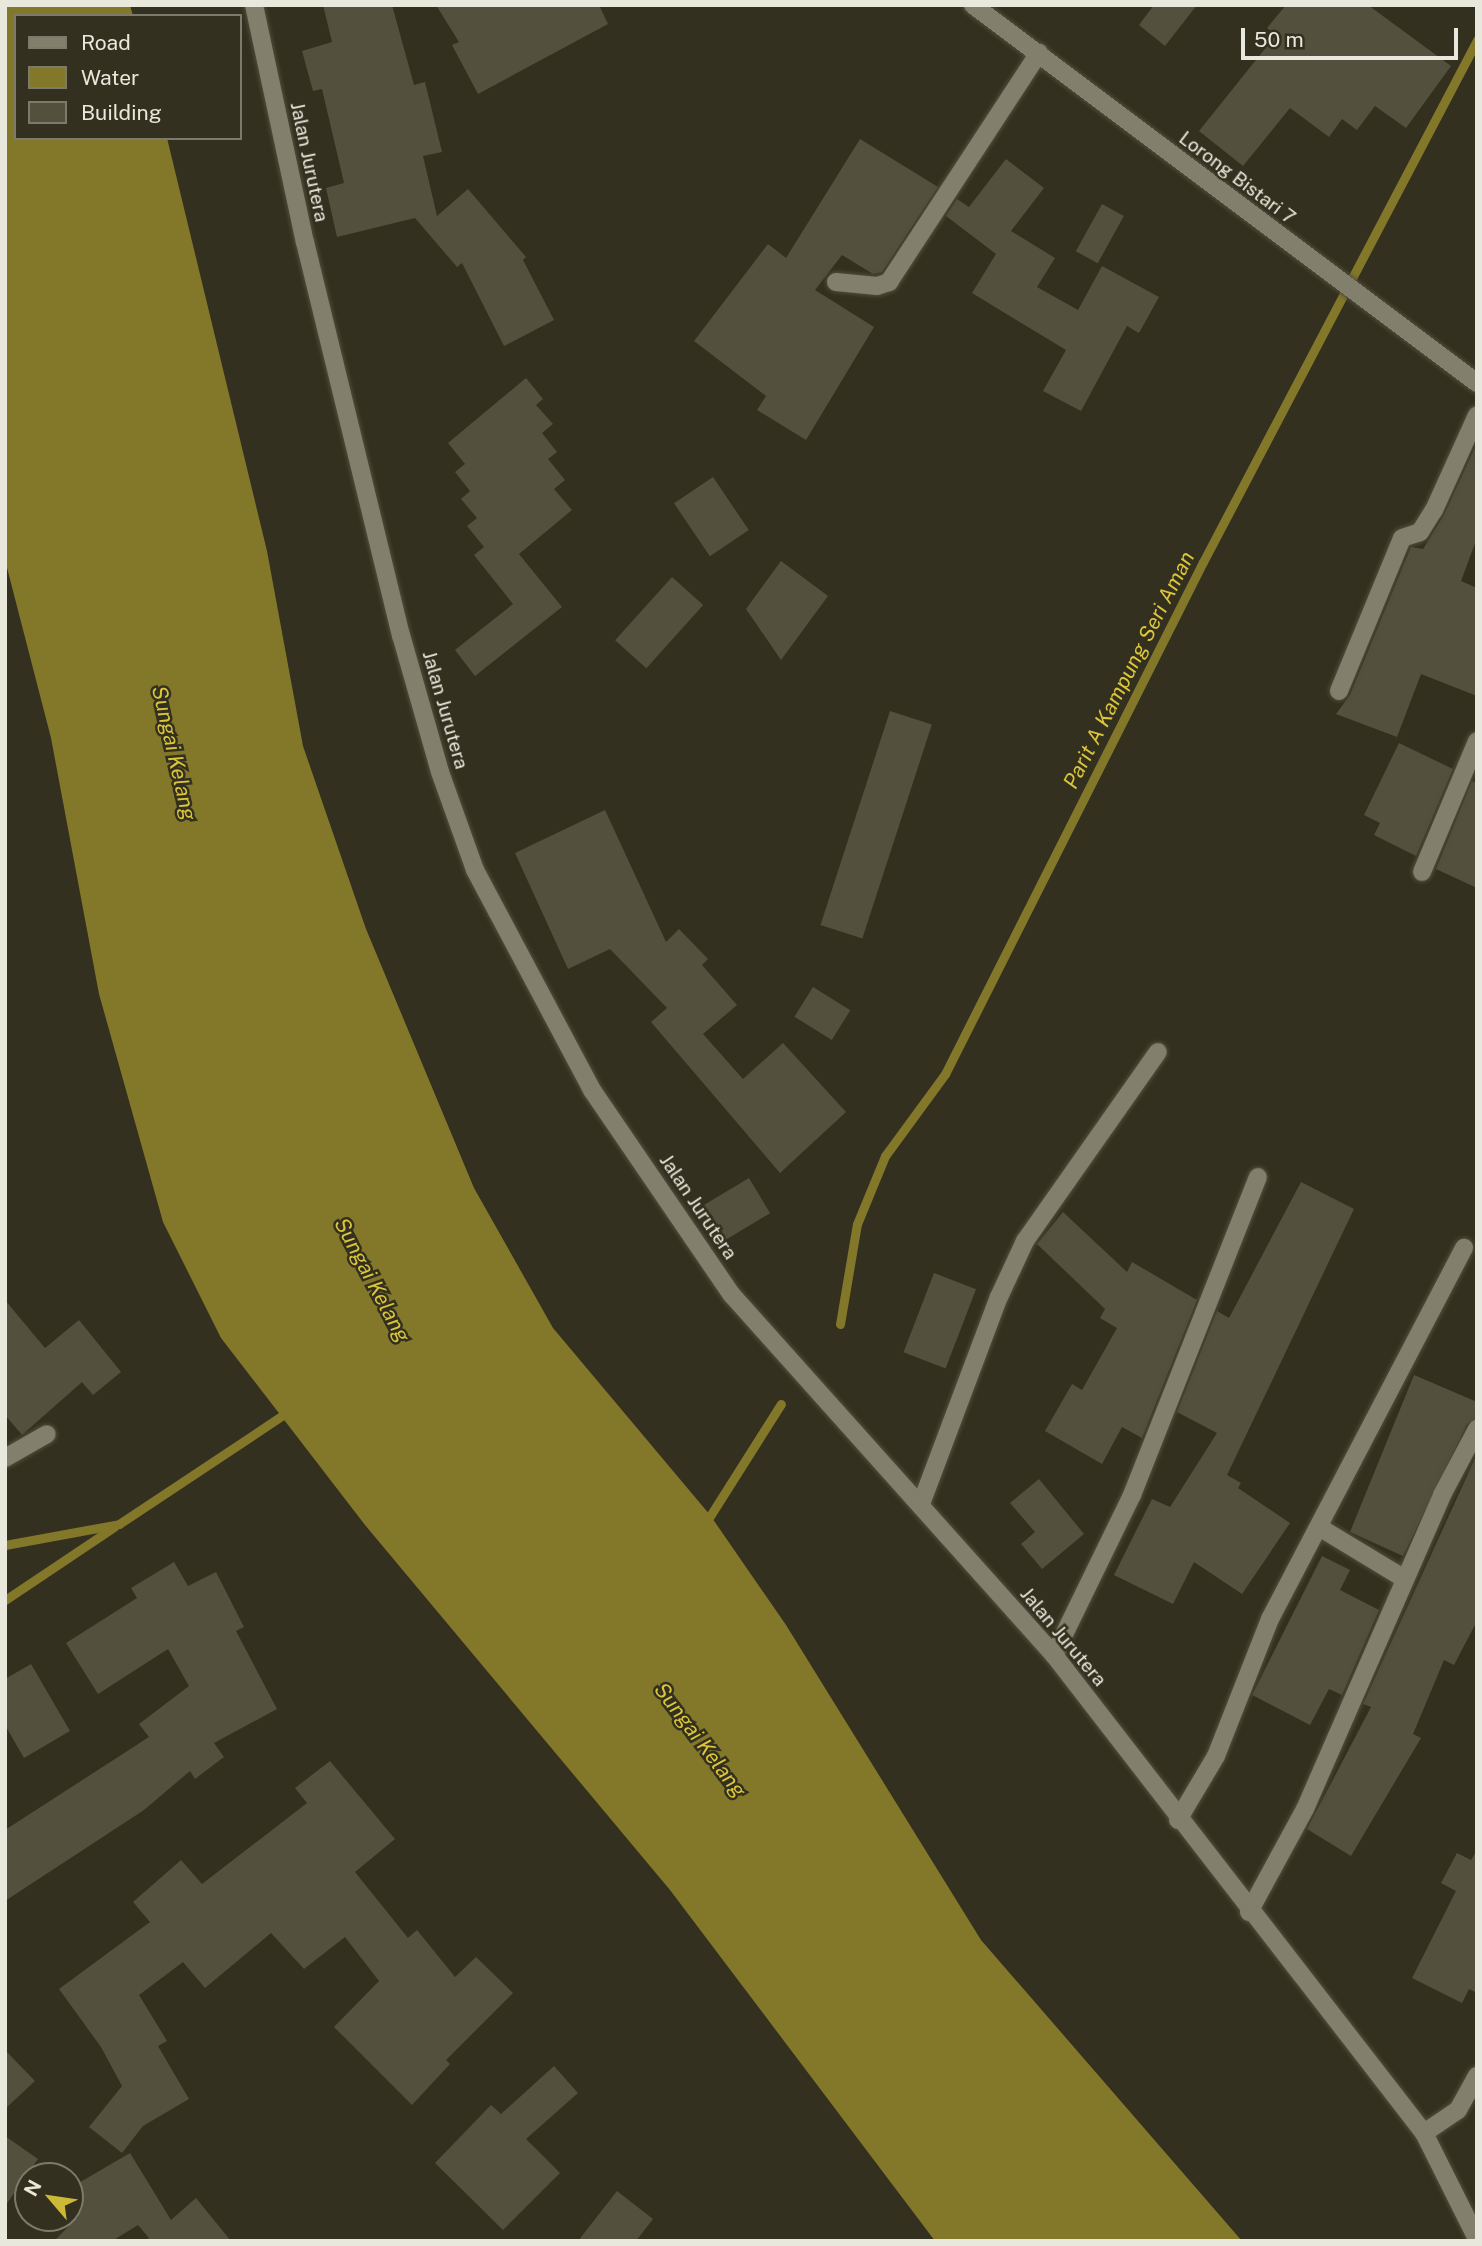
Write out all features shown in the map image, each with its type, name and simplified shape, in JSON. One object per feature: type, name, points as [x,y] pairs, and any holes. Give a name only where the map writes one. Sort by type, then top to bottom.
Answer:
[{"type":"street","name":"Jalan Jurutera","points":[[254,5],[305,242],[401,635],[440,772],[475,870],[592,1090],[733,1295],[1054,1655],[1249,1912],[1424,2133],[1477,2239]]},
{"type":"street","name":"Lorong Bistari 7","points":[[973,5],[1477,383]]},
{"type":"street","points":[[836,282],[877,286],[889,282],[1039,53]]},
{"type":"street","points":[[1339,691],[1402,538],[1420,532],[1434,510],[1477,415]]},
{"type":"street","points":[[1422,872],[1477,741]]},
{"type":"street","points":[[921,1504],[999,1297],[1025,1241],[1158,1052]]},
{"type":"street","points":[[1054,1655],[1132,1495],[1258,1177]]},
{"type":"street","points":[[1178,1820],[1216,1756],[1270,1619],[1382,1399],[1464,1248]]},
{"type":"street","points":[[1249,1912],[1306,1809],[1405,1579],[1477,1429]]},
{"type":"street","points":[[5,1458],[47,1434]]},
{"type":"street","points":[[1319,1527],[1405,1579]]},
{"type":"street","points":[[1424,2133],[1458,2110],[1477,2076]]},
{"type":"water","name":"Sungai Kelang","points":[[5,5],[130,5],[132,14],[14,14],[14,140],[167,140],[267,551],[303,746],[366,929],[474,1188],[553,1328],[710,1515],[786,1625],[981,1940],[1242,2241],[935,2241],[670,1890],[365,1525],[221,1338],[163,1222],[99,994],[51,738],[5,560]]},
{"type":"building","points":[[323,5],[392,5],[414,85],[425,82],[442,152],[423,156],[437,216],[468,189],[526,257],[523,260],[554,320],[504,346],[462,263],[457,267],[415,218],[337,237],[326,188],[344,183],[322,89],[313,91],[302,51],[332,42]]},
{"type":"building","points":[[436,5],[599,5],[608,24],[478,94],[452,45],[459,42]]},
{"type":"building","points":[[1154,5],[1197,5],[1165,46],[1139,25]]},
{"type":"building","points":[[1286,5],[1368,5],[1451,66],[1406,128],[1375,106],[1357,130],[1342,119],[1329,137],[1290,108],[1243,166],[1199,131],[1276,35],[1267,28]]},
{"type":"building","points":[[860,139],[938,187],[882,272],[873,274],[842,255],[815,290],[874,327],[806,440],[757,410],[766,396],[694,341],[768,244],[786,258]]},
{"type":"building","points":[[1006,159],[1044,188],[1011,231],[1055,258],[1037,287],[1078,310],[1102,266],[1159,297],[1139,333],[1127,326],[1081,411],[1043,391],[1066,350],[972,293],[996,254],[946,216],[957,199],[969,207]]},
{"type":"building","points":[[1102,204],[1124,216],[1098,263],[1076,251]]},
{"type":"building","points":[[526,378],[543,399],[536,405],[553,424],[542,433],[557,452],[548,459],[565,480],[554,489],[572,510],[519,554],[562,607],[475,676],[455,650],[513,604],[474,555],[484,547],[467,526],[477,518],[461,499],[470,491],[455,472],[465,464],[448,443]]},
{"type":"building","points":[[1477,443],[1477,538],[1461,581],[1477,588],[1477,696],[1421,674],[1397,737],[1336,714],[1350,695],[1411,547],[1423,549],[1444,515]]},
{"type":"building","points":[[713,477],[749,530],[710,556],[674,503]]},
{"type":"building","points":[[781,561],[828,596],[781,660],[746,609]]},
{"type":"building","points":[[672,577],[703,605],[646,668],[615,640]]},
{"type":"building","points":[[890,711],[932,725],[862,939],[820,925]]},
{"type":"building","points":[[1399,743],[1453,769],[1416,856],[1374,835],[1380,823],[1364,815]]},
{"type":"building","points":[[1472,781],[1477,783],[1477,888],[1436,869]]},
{"type":"building","points":[[605,810],[666,942],[679,929],[708,959],[702,965],[737,1005],[703,1034],[743,1079],[783,1043],[846,1112],[780,1173],[651,1022],[667,1008],[610,949],[568,969],[515,853]]},
{"type":"building","points":[[813,987],[850,1010],[832,1040],[794,1017]]},
{"type":"building","points":[[749,1178],[770,1213],[722,1242],[701,1207]]},
{"type":"building","points":[[1301,1182],[1354,1209],[1227,1475],[1241,1483],[1238,1488],[1290,1523],[1242,1594],[1194,1562],[1173,1604],[1114,1575],[1152,1499],[1170,1507],[1217,1433],[1177,1412],[1217,1311],[1229,1318]]},
{"type":"building","points":[[1063,1212],[1127,1272],[1132,1262],[1197,1300],[1142,1438],[1122,1427],[1102,1464],[1045,1431],[1072,1384],[1082,1390],[1117,1328],[1100,1318],[1105,1309],[1037,1244]]},
{"type":"building","points":[[934,1273],[976,1289],[946,1368],[904,1352]]},
{"type":"building","points":[[5,1300],[45,1348],[79,1320],[121,1372],[93,1395],[82,1382],[22,1435],[5,1415]]},
{"type":"building","points":[[1414,1375],[1477,1402],[1477,1418],[1467,1424],[1403,1556],[1350,1532]]},
{"type":"building","points":[[1477,1454],[1477,1621],[1454,1665],[1444,1660],[1413,1734],[1421,1738],[1351,1856],[1307,1829],[1371,1707],[1363,1704]]},
{"type":"building","points":[[1039,1479],[1084,1534],[1042,1569],[1021,1544],[1035,1532],[1010,1503]]},
{"type":"building","points":[[1322,1556],[1350,1570],[1340,1590],[1379,1610],[1342,1695],[1329,1689],[1310,1725],[1252,1695]]},
{"type":"building","points":[[174,1562],[188,1586],[216,1572],[244,1627],[236,1631],[277,1709],[214,1743],[224,1757],[195,1779],[190,1771],[144,1810],[5,1901],[5,1830],[149,1737],[139,1724],[189,1686],[168,1649],[98,1694],[66,1643],[137,1598],[131,1588]]},
{"type":"building","points":[[31,1664],[70,1731],[24,1758],[5,1725],[5,1679]]},
{"type":"building","points":[[330,1761],[395,1839],[355,1872],[408,1938],[417,1930],[455,1977],[476,1957],[513,1993],[446,2060],[450,2064],[412,2105],[334,2027],[379,1981],[345,1937],[304,1969],[271,1933],[205,1988],[183,1962],[139,1995],[167,2041],[158,2046],[189,2099],[143,2126],[122,2153],[89,2127],[122,2086],[101,2047],[59,1989],[150,1922],[133,1902],[181,1860],[202,1884],[307,1803],[295,1788]]},
{"type":"building","points":[[1477,1850],[1477,1993],[1469,1989],[1462,2003],[1412,1978],[1456,1891],[1441,1883],[1457,1853],[1471,1860]]},
{"type":"building","points":[[5,2050],[35,2081],[5,2109]]},
{"type":"building","points":[[554,2066],[578,2093],[526,2139],[560,2173],[503,2230],[435,2163],[491,2105],[501,2114]]},
{"type":"building","points":[[5,2136],[38,2159],[36,2162],[14,2162],[14,2193],[5,2206]]},
{"type":"building","points":[[130,2153],[171,2220],[196,2198],[231,2241],[145,2241],[149,2238],[138,2225],[112,2241],[54,2241],[63,2232],[84,2232],[84,2180]]},
{"type":"building","points":[[617,2191],[653,2219],[636,2241],[578,2241]]},
{"type":"waterway","name":"Parit A Kampung Seri Aman","points":[[840,1324],[857,1224],[885,1156],[945,1074],[1203,562],[1477,40]]},
{"type":"waterway","name":"Parit A Kampung Seri Aman","points":[[705,1524],[781,1404]]},
{"type":"waterway","points":[[5,1545],[119,1524],[289,1411]]},
{"type":"waterway","points":[[5,1600],[114,1527]]}]
